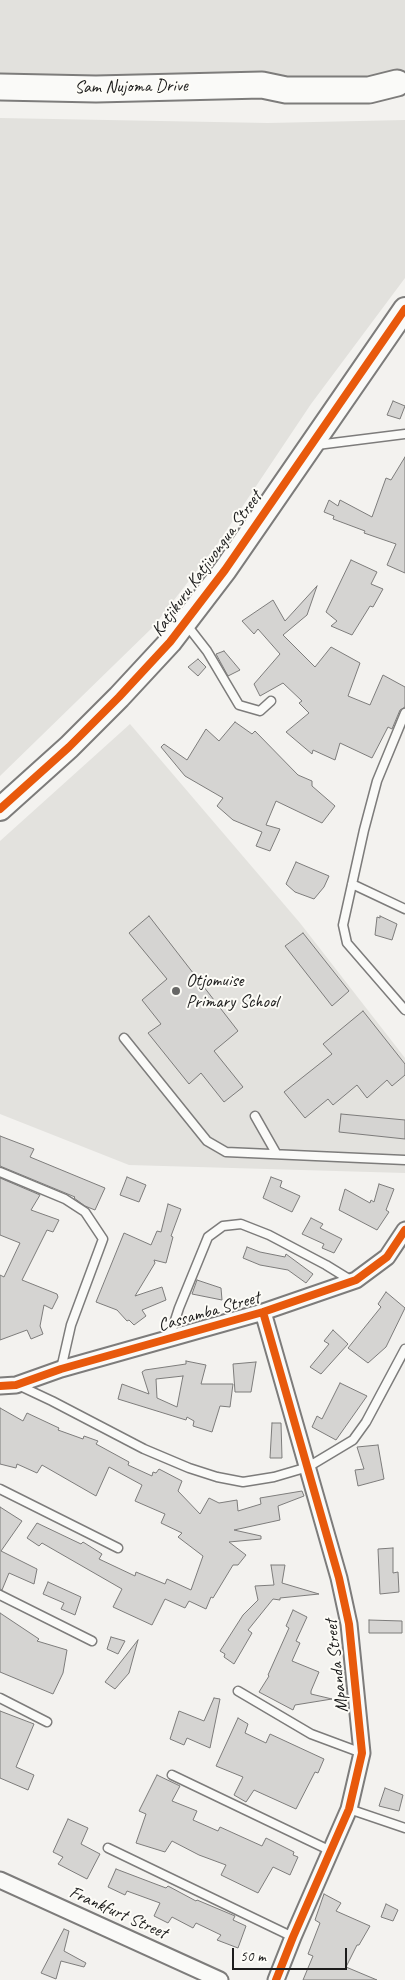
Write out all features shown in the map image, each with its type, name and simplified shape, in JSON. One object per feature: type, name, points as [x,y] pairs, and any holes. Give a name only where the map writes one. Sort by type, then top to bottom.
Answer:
[{"type":"main road","name":"Sam Nujoma Drive","points":[[0,87],[96,89],[262,85],[287,76],[369,75],[401,83]]},
{"type":"street","name":"Katjikuru Katjiuongua Street","points":[[0,809],[69,747],[170,642],[225,570],[405,309]]},
{"type":"street","name":"Cassamba Street","points":[[0,1386],[16,1384],[60,1369],[263,1312],[352,1281],[387,1257],[405,1230]]},
{"type":"street","name":"Mpanda Street","points":[[263,1312],[339,1578],[349,1624],[362,1753],[349,1809],[276,1980]]},
{"type":"street","name":"Frankfurt Street","points":[[0,1880],[220,1980]]},
{"type":"lane","points":[[310,446],[405,434]]},
{"type":"lane","points":[[184,622],[208,651],[239,705],[260,711],[271,701]]},
{"type":"lane","points":[[405,713],[378,781],[364,830],[343,925],[347,943],[405,1010]]},
{"type":"lane","points":[[352,884],[405,909]]},
{"type":"lane","points":[[124,1038],[207,1140],[226,1152],[405,1160]]},
{"type":"lane","points":[[255,1116],[276,1153]]},
{"type":"lane","points":[[0,1172],[65,1199],[85,1212],[103,1239],[71,1325],[60,1369]]},
{"type":"lane","points":[[169,1339],[179,1308],[208,1237],[223,1226],[241,1224],[269,1235],[352,1281]]},
{"type":"lane","points":[[16,1384],[52,1400],[144,1449],[189,1468],[217,1477],[243,1482],[274,1477],[308,1467],[353,1440],[366,1422],[405,1349]]},
{"type":"lane","points":[[0,1488],[118,1548]]},
{"type":"lane","points":[[0,1595],[92,1642]]},
{"type":"lane","points":[[238,1691],[311,1734],[362,1753]]},
{"type":"lane","points":[[0,1698],[47,1722]]},
{"type":"lane","points":[[172,1775],[331,1851]]},
{"type":"lane","points":[[349,1809],[405,1828]]},
{"type":"lane","points":[[108,1848],[293,1937]]},
{"type":"shaded area","points":[[0,0],[405,0],[405,83],[0,86]]},
{"type":"shaded area","points":[[0,118],[268,123],[405,120],[405,278],[311,404],[216,546],[153,627],[0,776]]},
{"type":"shaded area","name":"Otjomuise Primary School","points":[[130,724],[300,923],[405,1058],[405,1173],[129,1165],[0,1114],[0,841]]},
{"type":"building","points":[[393,401],[405,406],[400,419],[387,415]]},
{"type":"building","points":[[405,457],[405,573],[387,565],[396,544],[364,533],[365,531],[333,519],[334,516],[324,512],[329,500],[338,506],[340,500],[372,517],[386,478],[391,480]]},
{"type":"building","points":[[351,560],[377,572],[371,584],[383,589],[373,607],[370,606],[352,635],[331,626],[337,621],[326,612]]},
{"type":"building","points":[[317,586],[307,615],[283,635],[315,667],[331,647],[360,663],[348,696],[370,705],[383,675],[405,687],[405,707],[400,710],[392,729],[388,727],[372,758],[340,743],[335,760],[313,750],[312,754],[286,732],[309,713],[299,703],[302,701],[283,683],[260,696],[254,684],[280,654],[258,629],[254,634],[242,621],[273,600],[285,621]]},
{"type":"building","points":[[224,651],[240,670],[228,676],[216,654]]},
{"type":"building","points":[[198,659],[206,667],[198,676],[188,667]]},
{"type":"building","points":[[235,722],[252,734],[255,731],[298,775],[312,781],[312,786],[335,806],[322,823],[276,801],[266,825],[280,829],[270,851],[256,846],[262,832],[233,820],[217,806],[223,798],[185,776],[161,747],[164,744],[187,760],[206,729],[219,741]]},
{"type":"building","points":[[296,862],[329,876],[324,887],[314,899],[295,892],[286,884]]},
{"type":"building","points":[[149,916],[238,1031],[214,1051],[243,1087],[224,1102],[201,1073],[189,1084],[148,1033],[161,1024],[142,1000],[167,979],[129,933]]},
{"type":"building","points":[[380,916],[397,924],[392,940],[375,935],[377,917],[380,918]]},
{"type":"building","points":[[303,933],[349,991],[332,1006],[285,946]]},
{"type":"building","points":[[363,1011],[405,1064],[405,1075],[392,1086],[387,1080],[367,1098],[357,1085],[333,1105],[328,1099],[305,1118],[284,1092],[332,1054],[323,1044]]},
{"type":"building","points":[[341,1114],[405,1120],[405,1139],[339,1132]]},
{"type":"building","points":[[0,1136],[34,1149],[30,1157],[105,1188],[95,1210],[85,1206],[75,1197],[0,1166]]},
{"type":"building","points":[[127,1177],[146,1185],[139,1202],[120,1195]]},
{"type":"building","points":[[271,1177],[282,1181],[280,1187],[300,1196],[292,1212],[263,1198]]},
{"type":"building","points":[[0,1178],[40,1195],[31,1210],[59,1220],[53,1232],[47,1230],[22,1280],[57,1294],[58,1297],[52,1309],[44,1305],[40,1326],[43,1334],[31,1339],[27,1330],[0,1340],[0,1275],[4,1277],[20,1243],[0,1235]]},
{"type":"building","points":[[379,1184],[394,1189],[386,1210],[389,1212],[377,1230],[339,1210],[345,1189],[370,1203],[371,1200],[374,1202]]},
{"type":"building","points":[[168,1204],[181,1209],[171,1236],[173,1237],[166,1263],[154,1260],[155,1263],[135,1296],[162,1287],[166,1300],[142,1310],[146,1316],[134,1325],[129,1320],[127,1321],[117,1310],[96,1302],[124,1233],[151,1245],[157,1231],[161,1232]]},
{"type":"building","points":[[311,1218],[323,1224],[320,1228],[342,1239],[334,1253],[322,1248],[324,1244],[302,1234]]},
{"type":"building","points":[[247,1247],[260,1252],[285,1257],[286,1254],[313,1274],[306,1283],[288,1270],[260,1265],[243,1258]]},
{"type":"building","points":[[197,1280],[221,1288],[222,1300],[192,1294]]},
{"type":"building","points":[[386,1292],[405,1308],[386,1347],[368,1363],[348,1348],[381,1307],[378,1304]]},
{"type":"building","points":[[333,1330],[348,1344],[321,1374],[310,1367],[329,1344],[324,1341]]},
{"type":"building","points":[[186,1361],[206,1365],[201,1384],[233,1384],[230,1407],[220,1406],[212,1432],[193,1426],[194,1421],[187,1417],[186,1420],[118,1399],[122,1384],[149,1394],[142,1372],[145,1370],[186,1364]],"holes":[[[183,1376],[177,1407],[157,1398],[156,1379]]]},
{"type":"building","points":[[256,1362],[251,1392],[235,1392],[233,1364]]},
{"type":"building","points":[[340,1383],[367,1396],[336,1440],[312,1427],[317,1416],[322,1419]]},
{"type":"building","points":[[0,1408],[23,1421],[27,1413],[59,1428],[58,1430],[83,1439],[84,1436],[98,1441],[96,1444],[129,1462],[128,1465],[152,1476],[153,1472],[156,1473],[159,1469],[182,1481],[178,1491],[200,1514],[209,1498],[219,1503],[237,1500],[238,1511],[261,1504],[260,1498],[302,1491],[304,1496],[278,1506],[280,1520],[234,1530],[261,1536],[261,1539],[229,1542],[246,1555],[238,1565],[233,1565],[213,1598],[211,1597],[206,1609],[189,1601],[185,1608],[165,1599],[152,1625],[113,1607],[122,1589],[42,1543],[39,1546],[27,1538],[37,1523],[81,1544],[83,1542],[102,1554],[99,1559],[135,1576],[136,1572],[165,1584],[167,1579],[191,1590],[203,1556],[178,1537],[182,1533],[161,1523],[165,1514],[135,1501],[142,1485],[109,1467],[96,1496],[42,1465],[37,1473],[17,1464],[16,1468],[0,1464]]},
{"type":"building","points":[[272,1423],[281,1423],[282,1458],[270,1458]]},
{"type":"building","points":[[378,1445],[384,1479],[358,1486],[355,1470],[364,1469],[357,1447]]},
{"type":"building","points":[[0,1507],[22,1521],[1,1551],[37,1569],[34,1584],[9,1573],[2,1590],[0,1589]]},
{"type":"building","points":[[393,1548],[393,1573],[398,1572],[399,1592],[380,1594],[378,1549]]},
{"type":"building","points":[[271,1565],[285,1565],[282,1583],[319,1594],[280,1598],[280,1600],[273,1599],[248,1630],[252,1633],[234,1664],[224,1657],[225,1654],[220,1651],[243,1615],[258,1600],[255,1586],[274,1585]]},
{"type":"building","points":[[48,1582],[81,1597],[75,1615],[61,1609],[64,1603],[43,1594]]},
{"type":"building","points":[[293,1610],[307,1617],[296,1641],[300,1643],[292,1661],[319,1672],[311,1694],[332,1699],[295,1705],[293,1710],[259,1692],[269,1676],[289,1628],[286,1626]]},
{"type":"building","points":[[0,1613],[39,1639],[37,1641],[67,1650],[63,1673],[53,1694],[0,1672]]},
{"type":"building","points":[[369,1620],[402,1621],[402,1633],[369,1633]]},
{"type":"building","points":[[111,1637],[125,1641],[118,1654],[107,1649]]},
{"type":"building","points":[[138,1640],[129,1673],[115,1689],[105,1682]]},
{"type":"building","points":[[214,1698],[220,1699],[210,1748],[187,1738],[184,1745],[170,1739],[179,1711],[204,1721]]},
{"type":"building","points":[[0,1711],[34,1724],[16,1767],[34,1775],[28,1790],[0,1778]]},
{"type":"building","points":[[238,1718],[248,1724],[245,1733],[266,1743],[270,1734],[324,1759],[318,1773],[315,1772],[296,1809],[254,1790],[246,1802],[234,1795],[243,1777],[216,1766]]},
{"type":"building","points":[[157,1775],[180,1786],[172,1801],[197,1811],[193,1820],[218,1831],[220,1827],[262,1846],[266,1838],[294,1852],[293,1855],[298,1857],[290,1875],[273,1867],[258,1893],[221,1875],[226,1865],[199,1855],[172,1841],[165,1852],[136,1843],[146,1814],[139,1811]]},
{"type":"building","points":[[385,1788],[403,1795],[399,1811],[379,1806]]},
{"type":"building","points":[[68,1819],[88,1828],[81,1844],[100,1854],[87,1879],[58,1864],[63,1857],[53,1852]]},
{"type":"building","points":[[116,1869],[166,1888],[168,1886],[196,1901],[235,1916],[233,1920],[246,1926],[238,1948],[217,1940],[221,1935],[196,1923],[193,1928],[172,1917],[168,1923],[154,1916],[160,1903],[127,1891],[125,1895],[108,1887]]},
{"type":"building","points":[[324,1894],[341,1903],[336,1911],[370,1926],[359,1945],[357,1945],[346,1967],[377,1980],[303,1980],[313,1956],[308,1954],[320,1923],[315,1920]]},
{"type":"building","points":[[386,1904],[398,1910],[393,1921],[381,1917]]},
{"type":"building","points":[[64,1929],[69,1931],[64,1951],[86,1963],[84,1967],[61,1961],[56,1979],[41,1973]]},
{"type":"cycle path","points":[[0,809],[69,747],[170,642],[225,570],[405,309]]},
{"type":"cycle path","points":[[0,1386],[16,1385],[61,1369],[263,1312],[356,1280],[387,1257],[405,1230]]},
{"type":"cycle path","points":[[263,1312],[339,1578],[349,1624],[362,1753],[349,1809],[276,1980]]},
{"type":"place","name":"Otjomuise Primary School","points":[[176,991]]}]
